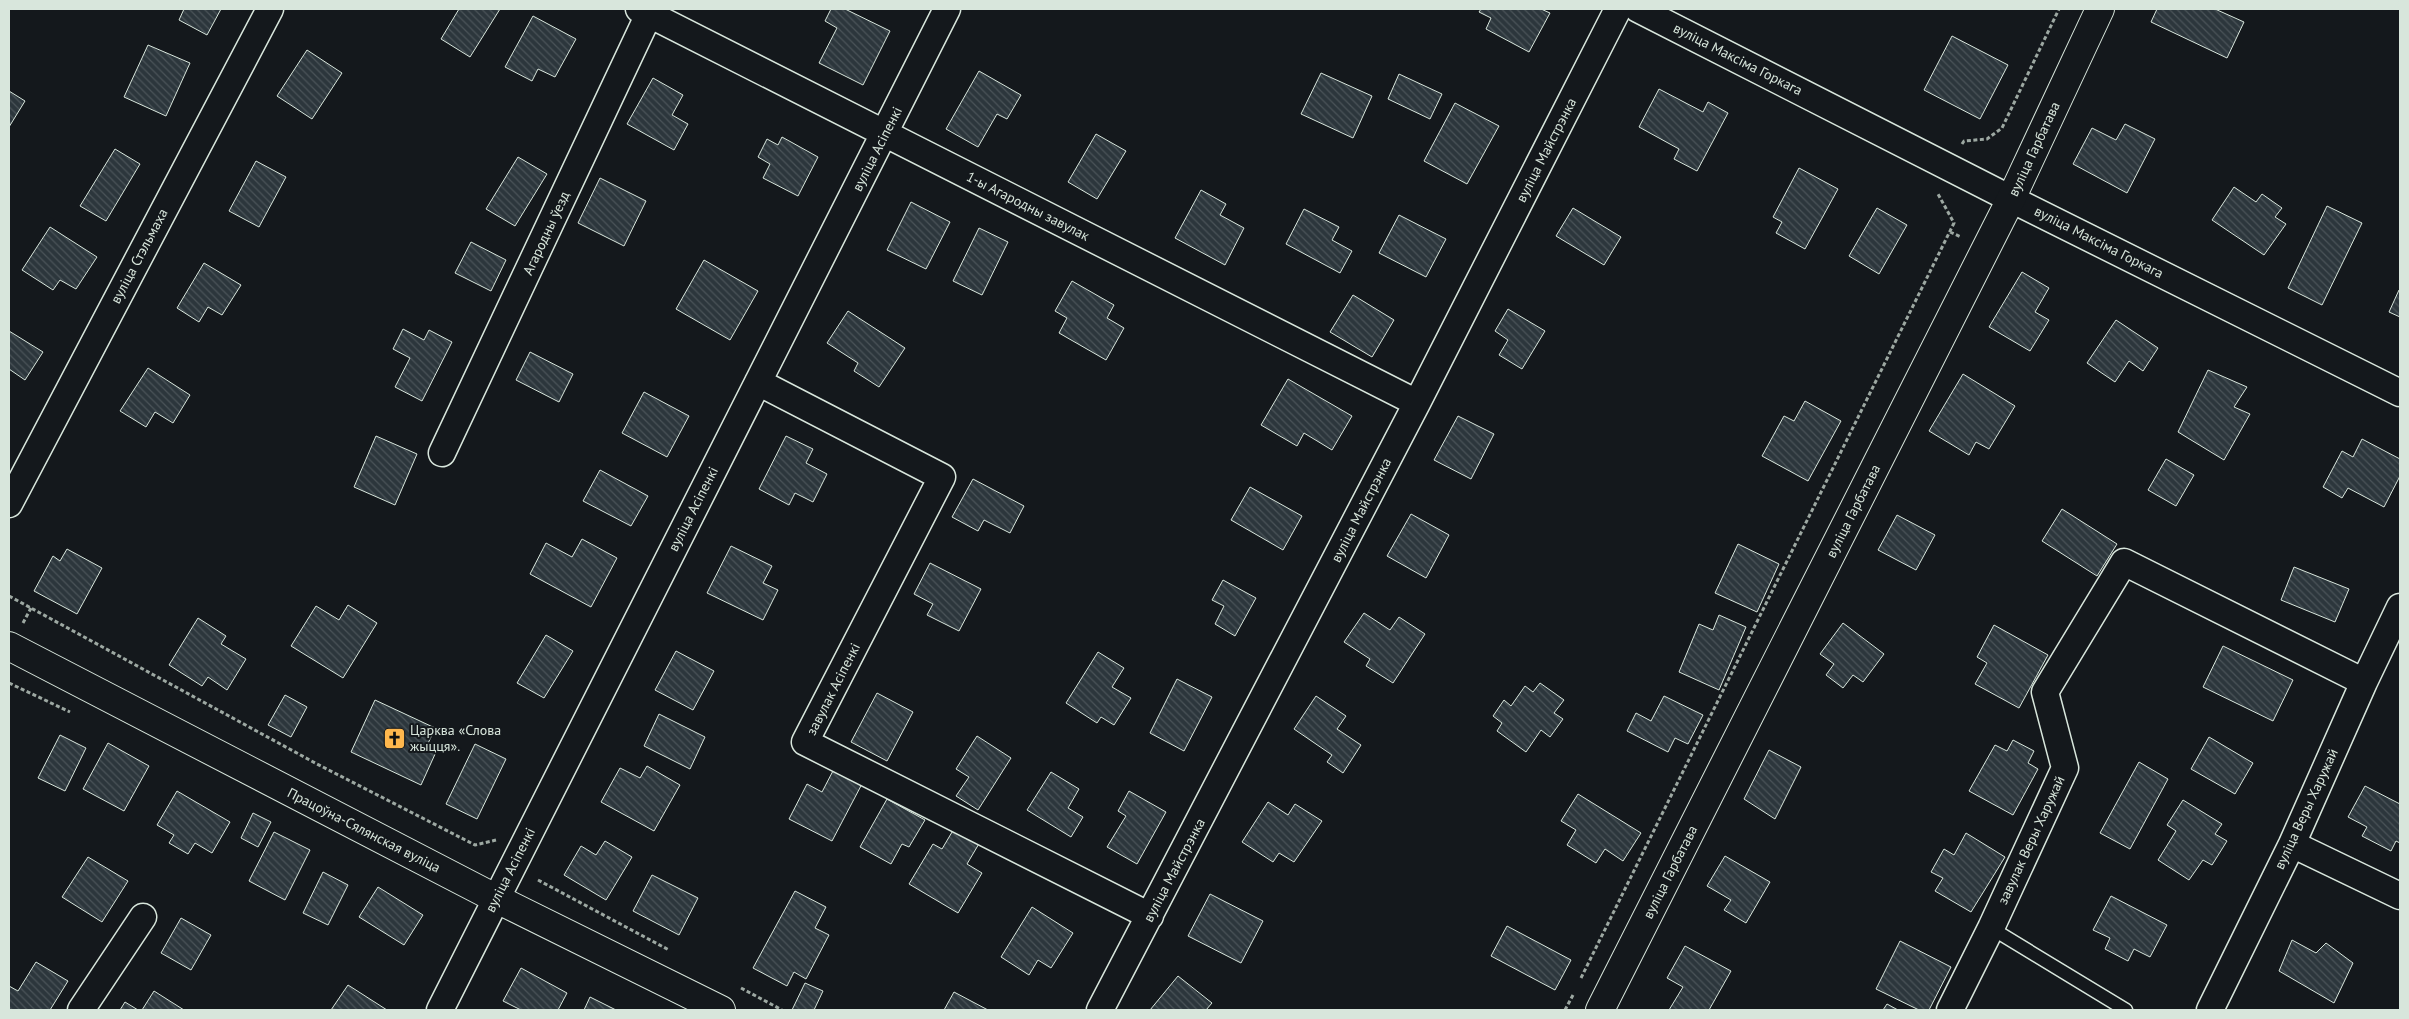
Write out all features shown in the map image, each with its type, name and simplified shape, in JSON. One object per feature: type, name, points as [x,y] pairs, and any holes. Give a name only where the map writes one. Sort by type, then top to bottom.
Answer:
[{"type":"main road","name":"вуліца Гарбатава","points":[[1600,1010],[2012,199],[2100,9]]},
{"type":"main road","name":"Працоўна-Сялянская вуліца","points":[[9,646],[495,898],[721,1010]]},
{"type":"street","name":"вуліца Стэльмаха","points":[[9,504],[270,9]]},
{"type":"street","name":"вуліца Асіпенкі","points":[[440,1010],[495,898],[947,9]]},
{"type":"street","name":"вуліца Майстрэнка","points":[[1100,1010],[1416,403],[1618,9]]},
{"type":"street","name":"вуліца Максіма Горкага","points":[[1638,9],[2400,393]]},
{"type":"street","name":"1-ы Агародны завулак","points":[[644,11],[1416,403]]},
{"type":"street","name":"Агародны ўезд","points":[[442,453],[644,11]]},
{"type":"street","name":"завулак Асіпенкі","points":[[758,382],[942,478],[805,742],[1150,916]]},
{"type":"street","name":"завулак Веры Харужай","points":[[1950,1010],[1991,928],[2065,768],[2044,692],[2124,562],[2364,682]]},
{"type":"street","name":"вуліца Веры Харужай","points":[[2210,1010],[2292,844],[2364,682],[2400,607]]},
{"type":"street","points":[[2292,844],[2400,896]]},
{"type":"street","points":[[81,1010],[143,917]]},
{"type":"lane","points":[[1991,928],[2126,1010]]},
{"type":"path","points":[[1579,983],[1954,224],[1937,191],[1964,141],[1986,139],[2002,128],[2059,9]]},
{"type":"path","points":[[9,596],[308,759],[475,845],[494,839],[533,857],[538,879],[678,954]]},
{"type":"path","points":[[739,987],[782,1010]]},
{"type":"path","points":[[1565,1010],[1574,992]]},
{"type":"building","points":[[184,9],[221,9],[207,35],[179,20]]},
{"type":"building","points":[[459,9],[500,9],[470,57],[441,39]]},
{"type":"building","points":[[831,9],[845,9],[890,31],[863,85],[819,63],[837,28],[825,21]]},
{"type":"building","points":[[1481,9],[1541,9],[1550,13],[1529,52],[1486,29],[1491,18],[1479,12]]},
{"type":"building","points":[[2157,9],[2215,9],[2244,22],[2227,58],[2151,22]]},
{"type":"building","points":[[533,16],[576,39],[555,77],[538,69],[532,81],[505,67]]},
{"type":"building","points":[[1952,36],[2008,65],[1980,119],[1924,90]]},
{"type":"building","points":[[148,45],[190,63],[166,116],[124,97]]},
{"type":"building","points":[[307,50],[342,73],[312,119],[277,96]]},
{"type":"building","points":[[979,71],[1021,95],[1007,119],[997,114],[978,147],[946,129]]},
{"type":"building","points":[[1321,73],[1372,96],[1353,138],[1301,114]]},
{"type":"building","points":[[1399,74],[1442,94],[1430,119],[1388,99]]},
{"type":"building","points":[[653,78],[683,95],[672,115],[688,124],[674,150],[627,124]]},
{"type":"building","points":[[1659,89],[1703,112],[1708,102],[1728,113],[1697,171],[1674,159],[1679,149],[1639,127]]},
{"type":"building","points":[[9,91],[25,101],[9,127]]},
{"type":"building","points":[[1455,103],[1499,126],[1467,184],[1424,161]]},
{"type":"building","points":[[2125,124],[2155,139],[2127,193],[2073,164],[2092,128],[2116,140]]},
{"type":"building","points":[[1096,134],[1126,151],[1097,199],[1068,182]]},
{"type":"building","points":[[782,137],[818,157],[798,196],[763,178],[770,164],[758,157],[767,139],[778,145]]},
{"type":"building","points":[[115,149],[140,164],[106,221],[80,206]]},
{"type":"building","points":[[518,157],[547,174],[515,226],[486,209]]},
{"type":"building","points":[[256,161],[286,177],[259,227],[229,211]]},
{"type":"building","points":[[1799,168],[1838,189],[1805,249],[1776,233],[1782,222],[1773,217]]},
{"type":"building","points":[[600,178],[646,201],[624,246],[578,223]]},
{"type":"building","points":[[2234,187],[2256,202],[2262,194],[2282,208],[2275,217],[2286,224],[2264,255],[2212,220]]},
{"type":"building","points":[[1201,190],[1226,204],[1220,215],[1244,228],[1225,265],[1175,238]]},
{"type":"building","points":[[911,202],[950,222],[926,269],[887,250]]},
{"type":"building","points":[[2327,206],[2362,223],[2322,305],[2288,288]]},
{"type":"building","points":[[1573,208],[1621,237],[1604,265],[1556,236]]},
{"type":"building","points":[[1877,208],[1907,225],[1879,274],[1849,256]]},
{"type":"building","points":[[1304,209],[1339,227],[1332,240],[1352,251],[1340,273],[1286,244]]},
{"type":"building","points":[[1399,215],[1446,239],[1426,277],[1379,253]]},
{"type":"building","points":[[50,227],[97,257],[76,289],[60,280],[53,290],[22,270]]},
{"type":"building","points":[[979,228],[1008,242],[982,295],[953,281]]},
{"type":"building","points":[[471,242],[506,260],[491,291],[455,273]]},
{"type":"building","points":[[704,260],[758,291],[730,340],[676,309]]},
{"type":"building","points":[[204,263],[241,285],[222,315],[208,307],[199,322],[177,308]]},
{"type":"building","points":[[2022,272],[2049,288],[2035,312],[2049,320],[2030,351],[1989,327]]},
{"type":"building","points":[[1072,281],[1114,305],[1107,318],[1124,328],[1106,360],[1059,333],[1067,318],[1055,311]]},
{"type":"building","points":[[2400,291],[2400,317],[2389,312]]},
{"type":"building","points":[[1353,295],[1394,320],[1372,357],[1330,332]]},
{"type":"building","points":[[1508,309],[1545,331],[1522,369],[1499,355],[1508,340],[1495,331]]},
{"type":"building","points":[[848,311],[905,348],[879,387],[854,371],[858,363],[827,343]]},
{"type":"building","points":[[2116,320],[2158,348],[2143,371],[2129,361],[2115,382],[2087,363]]},
{"type":"building","points":[[403,329],[424,340],[429,330],[452,342],[422,401],[395,387],[410,358],[393,349]]},
{"type":"building","points":[[9,331],[43,352],[25,380],[9,369]]},
{"type":"building","points":[[530,352],[573,374],[559,402],[516,380]]},
{"type":"building","points":[[148,368],[190,395],[173,423],[155,412],[146,427],[120,411]]},
{"type":"building","points":[[2208,370],[2247,387],[2234,407],[2250,414],[2224,460],[2178,432]]},
{"type":"building","points":[[1963,374],[2015,406],[1989,449],[1976,442],[1969,455],[1929,431]]},
{"type":"building","points":[[1288,379],[1352,416],[1332,450],[1304,433],[1297,446],[1261,425]]},
{"type":"building","points":[[644,392],[689,416],[667,457],[622,433]]},
{"type":"building","points":[[1805,401],[1841,421],[1808,481],[1762,456],[1784,416],[1794,421]]},
{"type":"building","points":[[1458,416],[1494,434],[1471,479],[1434,460]]},
{"type":"building","points":[[376,436],[417,454],[395,505],[354,487]]},
{"type":"building","points":[[786,436],[813,449],[806,463],[827,474],[813,502],[795,493],[789,505],[759,489]]},
{"type":"building","points":[[2362,439],[2400,459],[2400,476],[2384,507],[2348,488],[2342,498],[2323,487],[2342,451],[2353,457]]},
{"type":"building","points":[[2166,459],[2194,475],[2176,506],[2148,490]]},
{"type":"building","points":[[600,470],[648,496],[631,526],[583,501]]},
{"type":"building","points":[[973,479],[1024,506],[1010,533],[984,520],[978,531],[952,517]]},
{"type":"building","points":[[1250,487],[1302,516],[1283,550],[1231,520]]},
{"type":"building","points":[[2062,509],[2117,544],[2097,576],[2042,541]]},
{"type":"building","points":[[1411,514],[1449,535],[1426,578],[1387,556]]},
{"type":"building","points":[[1897,515],[1935,535],[1916,570],[1878,550]]},
{"type":"building","points":[[582,539],[617,558],[591,607],[530,574],[546,543],[572,557]]},
{"type":"building","points":[[1738,544],[1779,564],[1757,612],[1715,593]]},
{"type":"building","points":[[731,546],[772,566],[763,583],[778,590],[763,620],[707,593]]},
{"type":"building","points":[[67,549],[102,568],[77,614],[34,591],[53,556],[60,561]]},
{"type":"building","points":[[930,563],[981,589],[959,631],[927,615],[933,604],[914,594]]},
{"type":"building","points":[[2294,567],[2349,589],[2335,622],[2281,600]]},
{"type":"building","points":[[1223,580],[1256,598],[1235,636],[1215,624],[1224,606],[1212,600]]},
{"type":"building","points":[[348,605],[377,623],[343,678],[291,646],[316,606],[339,620]]},
{"type":"building","points":[[1364,613],[1390,630],[1399,617],[1425,634],[1393,683],[1366,666],[1370,659],[1344,642]]},
{"type":"building","points":[[1719,615],[1746,627],[1719,690],[1679,672],[1699,624],[1713,630]]},
{"type":"building","points":[[198,618],[226,636],[221,644],[246,659],[227,690],[208,677],[202,686],[169,665]]},
{"type":"building","points":[[1843,623],[1884,654],[1863,682],[1853,675],[1843,688],[1826,675],[1834,664],[1820,654]]},
{"type":"building","points":[[1994,625],[2048,655],[2019,708],[1975,684],[1987,663],[1977,657]]},
{"type":"building","points":[[546,635],[573,651],[544,698],[517,683]]},
{"type":"building","points":[[2223,646],[2293,680],[2273,721],[2203,687]]},
{"type":"building","points":[[676,651],[714,671],[693,710],[655,690]]},
{"type":"building","points":[[1098,652],[1124,668],[1112,687],[1131,698],[1114,725],[1101,717],[1097,723],[1066,703]]},
{"type":"building","points":[[1177,679],[1212,697],[1184,751],[1150,733]]},
{"type":"building","points":[[1540,683],[1564,700],[1554,713],[1563,719],[1550,737],[1541,730],[1526,752],[1497,731],[1502,723],[1493,716],[1504,700],[1511,706],[1525,686],[1533,692]]},
{"type":"building","points":[[877,693],[913,712],[887,761],[851,742]]},
{"type":"building","points":[[285,695],[307,707],[291,737],[268,725]]},
{"type":"building","points":[[1316,696],[1346,716],[1337,729],[1361,745],[1343,773],[1327,762],[1332,755],[1294,729]]},
{"type":"building","points":[[1664,696],[1703,715],[1688,744],[1675,738],[1668,752],[1627,731],[1636,713],[1651,721]]},
{"type":"building","name":"Царква «Слова жыцця».","points":[[375,700],[435,728],[426,748],[436,752],[421,785],[351,752]]},
{"type":"building","points":[[659,714],[705,737],[690,769],[644,746]]},
{"type":"building","points":[[60,735],[86,748],[65,791],[38,778]]},
{"type":"building","points":[[977,736],[1011,758],[978,810],[956,796],[969,777],[956,769]]},
{"type":"building","points":[[2209,737],[2253,763],[2235,794],[2191,769]]},
{"type":"building","points":[[2013,740],[2034,751],[2028,763],[2038,769],[2013,815],[1969,791],[1995,745],[2007,751]]},
{"type":"building","points":[[108,743],[149,766],[124,811],[83,789]]},
{"type":"building","points":[[475,744],[506,759],[477,819],[446,804]]},
{"type":"building","points":[[1769,750],[1801,767],[1775,819],[1744,799]]},
{"type":"building","points":[[2139,762],[2168,779],[2130,849],[2100,833]]},
{"type":"building","points":[[647,766],[680,785],[654,831],[601,802],[620,768],[640,778]]},
{"type":"building","points":[[835,767],[863,782],[832,841],[789,819],[807,784],[822,792]]},
{"type":"building","points":[[1051,772],[1079,789],[1068,808],[1083,817],[1071,837],[1027,810]]},
{"type":"building","points":[[2365,786],[2400,804],[2400,843],[2396,841],[2391,851],[2362,836],[2367,827],[2348,817]]},
{"type":"building","points":[[177,791],[230,822],[212,853],[195,843],[188,854],[169,843],[174,835],[157,825]]},
{"type":"building","points":[[1129,791],[1166,812],[1137,864],[1107,847],[1126,816],[1118,811]]},
{"type":"building","points":[[1578,794],[1641,833],[1623,861],[1605,849],[1596,863],[1567,845],[1576,830],[1561,821]]},
{"type":"building","points":[[887,799],[925,820],[909,847],[902,844],[891,864],[860,847]]},
{"type":"building","points":[[2183,800],[2222,824],[2215,834],[2227,841],[2212,865],[2203,860],[2189,880],[2158,860],[2176,831],[2167,825]]},
{"type":"building","points":[[1268,802],[1288,815],[1295,804],[1322,821],[1294,862],[1279,853],[1273,862],[1242,842]]},
{"type":"building","points":[[253,813],[271,822],[258,847],[241,838]]},
{"type":"building","points":[[955,827],[980,842],[967,864],[982,873],[958,913],[909,884],[933,844],[942,849]]},
{"type":"building","points":[[274,832],[310,850],[285,900],[249,881]]},
{"type":"building","points":[[1966,833],[2005,857],[1971,912],[1935,891],[1943,878],[1931,872],[1944,849],[1954,855]]},
{"type":"building","points":[[605,841],[632,857],[606,900],[564,875],[581,846],[596,855]]},
{"type":"building","points":[[1725,856],[1770,882],[1746,923],[1724,910],[1731,900],[1707,886]]},
{"type":"building","points":[[88,857],[128,881],[102,922],[62,897]]},
{"type":"building","points":[[323,872],[348,885],[328,925],[303,913]]},
{"type":"building","points":[[652,875],[698,898],[679,935],[633,911]]},
{"type":"building","points":[[378,887],[423,915],[404,945],[359,917]]},
{"type":"building","points":[[795,891],[826,907],[815,928],[829,935],[806,979],[794,972],[787,986],[753,968]]},
{"type":"building","points":[[1210,894],[1263,921],[1241,963],[1188,936]]},
{"type":"building","points":[[2111,896],[2167,925],[2150,957],[2134,949],[2128,961],[2105,949],[2110,938],[2093,930]]},
{"type":"building","points":[[1032,907],[1073,933],[1051,968],[1038,960],[1029,975],[1001,957]]},
{"type":"building","points":[[181,918],[211,935],[191,970],[161,953]]},
{"type":"building","points":[[1507,926],[1571,960],[1555,990],[1491,956]]},
{"type":"building","points":[[2292,940],[2316,953],[2326,943],[2353,963],[2334,1003],[2279,971]]},
{"type":"building","points":[[1900,941],[1951,967],[1929,1010],[1919,1010],[1876,989]]},
{"type":"building","points":[[1685,946],[1731,971],[1709,1010],[1669,1010],[1683,987],[1667,978]]},
{"type":"building","points":[[36,962],[68,981],[50,1010],[9,1010],[9,986],[18,991]]},
{"type":"building","points":[[521,968],[567,993],[558,1010],[521,1010],[503,1001]]},
{"type":"building","points":[[1178,976],[1212,1003],[1206,1010],[1150,1010]]},
{"type":"building","points":[[805,983],[823,991],[814,1010],[792,1010]]},
{"type":"building","points":[[348,985],[387,1010],[331,1010]]},
{"type":"building","points":[[154,991],[184,1010],[142,1010]]},
{"type":"building","points":[[954,992],[988,1010],[944,1010]]},
{"type":"building","points":[[590,997],[616,1010],[584,1010]]},
{"type":"building","points":[[125,1002],[138,1010],[120,1010]]},
{"type":"building","points":[[1887,1004],[1898,1010],[1883,1010]]},
{"type":"place","name":"Царква «Слова жыцця».","points":[[394,738]]}]
